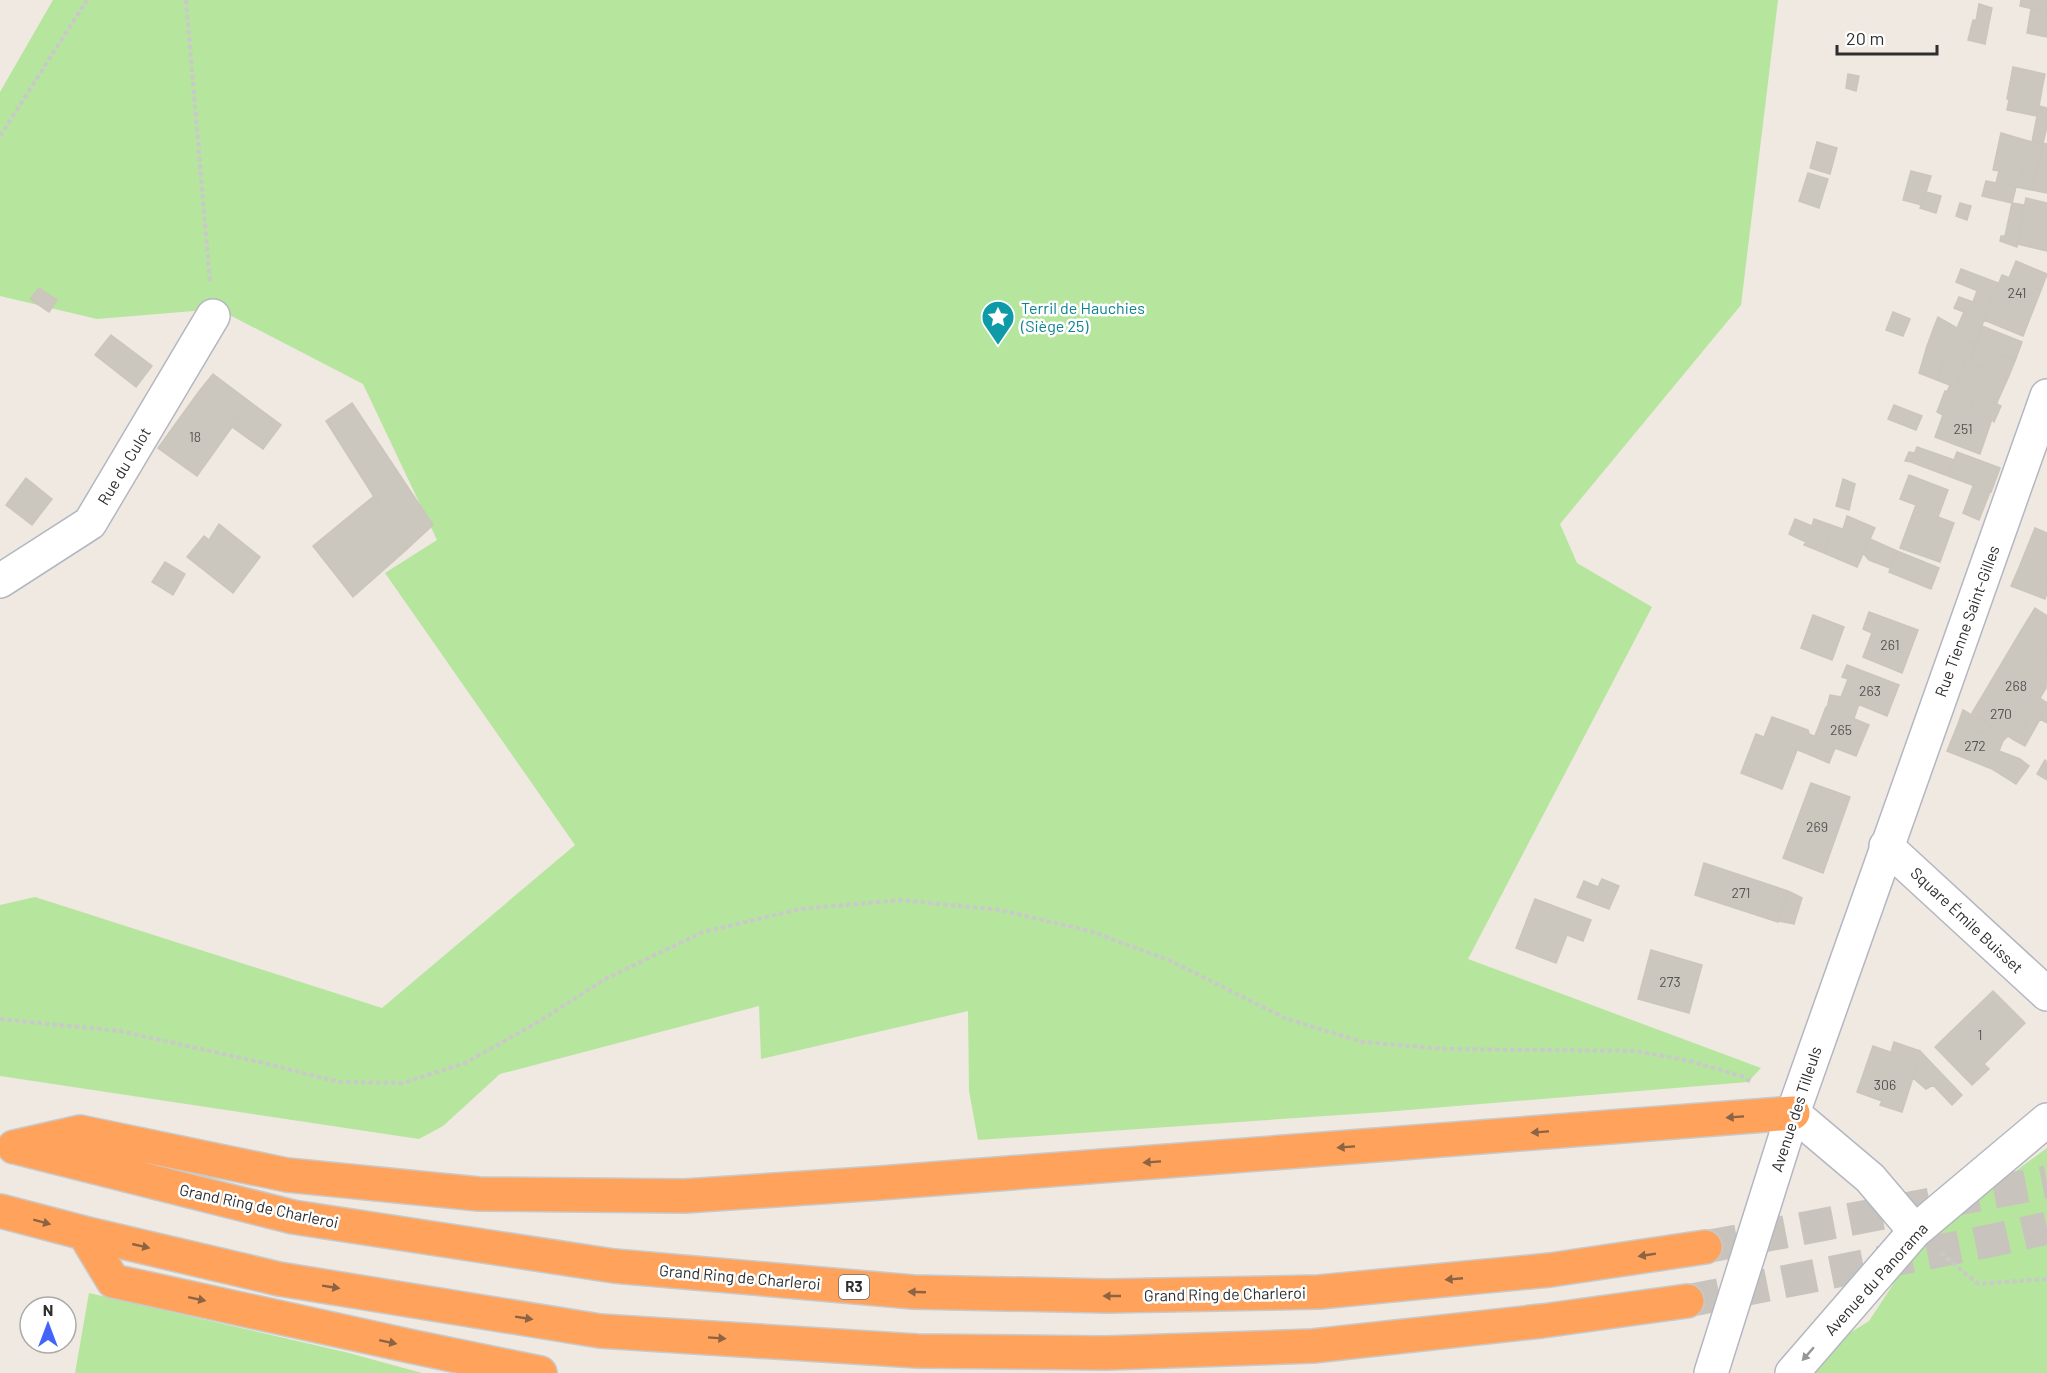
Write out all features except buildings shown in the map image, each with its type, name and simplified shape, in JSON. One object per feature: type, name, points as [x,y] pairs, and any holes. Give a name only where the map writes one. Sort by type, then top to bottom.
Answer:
[{"type":"highway","points":[[7,1145],[80,1132],[298,1176],[479,1194],[686,1196],[1793,1113]]},
{"type":"highway","name":"Grand Ring de Charleroi","points":[[7,1145],[293,1217],[614,1266],[913,1292],[1108,1296],[1319,1292],[1550,1270],[1705,1247]]},
{"type":"highway","points":[[0,1211],[279,1278],[600,1330],[917,1351],[1106,1353],[1313,1346],[1542,1321],[1686,1301]]},
{"type":"highway","points":[[84,1233],[113,1281],[540,1373]]},
{"type":"street","name":"Rue du Culot","points":[[0,581],[90,523],[213,316]]},
{"type":"street","name":"Rue Tienne Saint-Gilles","points":[[1886,846],[2047,396]]},
{"type":"street","name":"Square Émile Buisset","points":[[1886,846],[2047,994]]},
{"type":"street","name":"Avenue des Tilleuls","points":[[1711,1373],[1793,1113],[1886,846]]},
{"type":"street","points":[[1793,1113],[1870,1178],[1916,1231]]},
{"type":"street","name":"Avenue du Panorama","points":[[1792,1373],[1916,1231],[2047,1120]]},
{"type":"path","points":[[0,136],[87,0]]},
{"type":"path","points":[[186,0],[213,316]]},
{"type":"path","points":[[0,1019],[120,1031],[339,1082],[403,1083],[465,1063],[538,1022],[608,978],[703,932],[800,909],[901,900],[1000,910],[1090,931],[1171,961],[1287,1019],[1363,1042],[1443,1048],[1636,1051],[1690,1061],[1744,1077],[1752,1083]]},
{"type":"path","points":[[1916,1231],[1978,1284],[2047,1279]]},
{"type":"green space","name":"Terril de Hauchies (Siège 25)","points":[[53,0],[1778,0],[1741,305],[1560,524],[1577,563],[1652,607],[1468,959],[1761,1068],[1748,1082],[1384,1112],[978,1140],[969,1091],[968,1011],[761,1059],[759,1006],[500,1074],[443,1126],[419,1139],[0,1076],[0,905],[35,897],[382,1008],[575,845],[385,573],[437,540],[363,384],[218,309],[97,319],[0,296],[0,92]]},
{"type":"green space","points":[[2047,1148],[2047,1373],[1810,1373],[1821,1351],[1869,1321],[1923,1239]]},
{"type":"green space","points":[[89,1293],[345,1352],[422,1373],[75,1373]]},
{"type":"tunnel","points":[[1705,1247],[2047,1182]]},
{"type":"tunnel","points":[[1687,1301],[2047,1228]]},
{"type":"place","name":"Terril de Hauchies (Siège 25)","points":[[998,346]]}]
